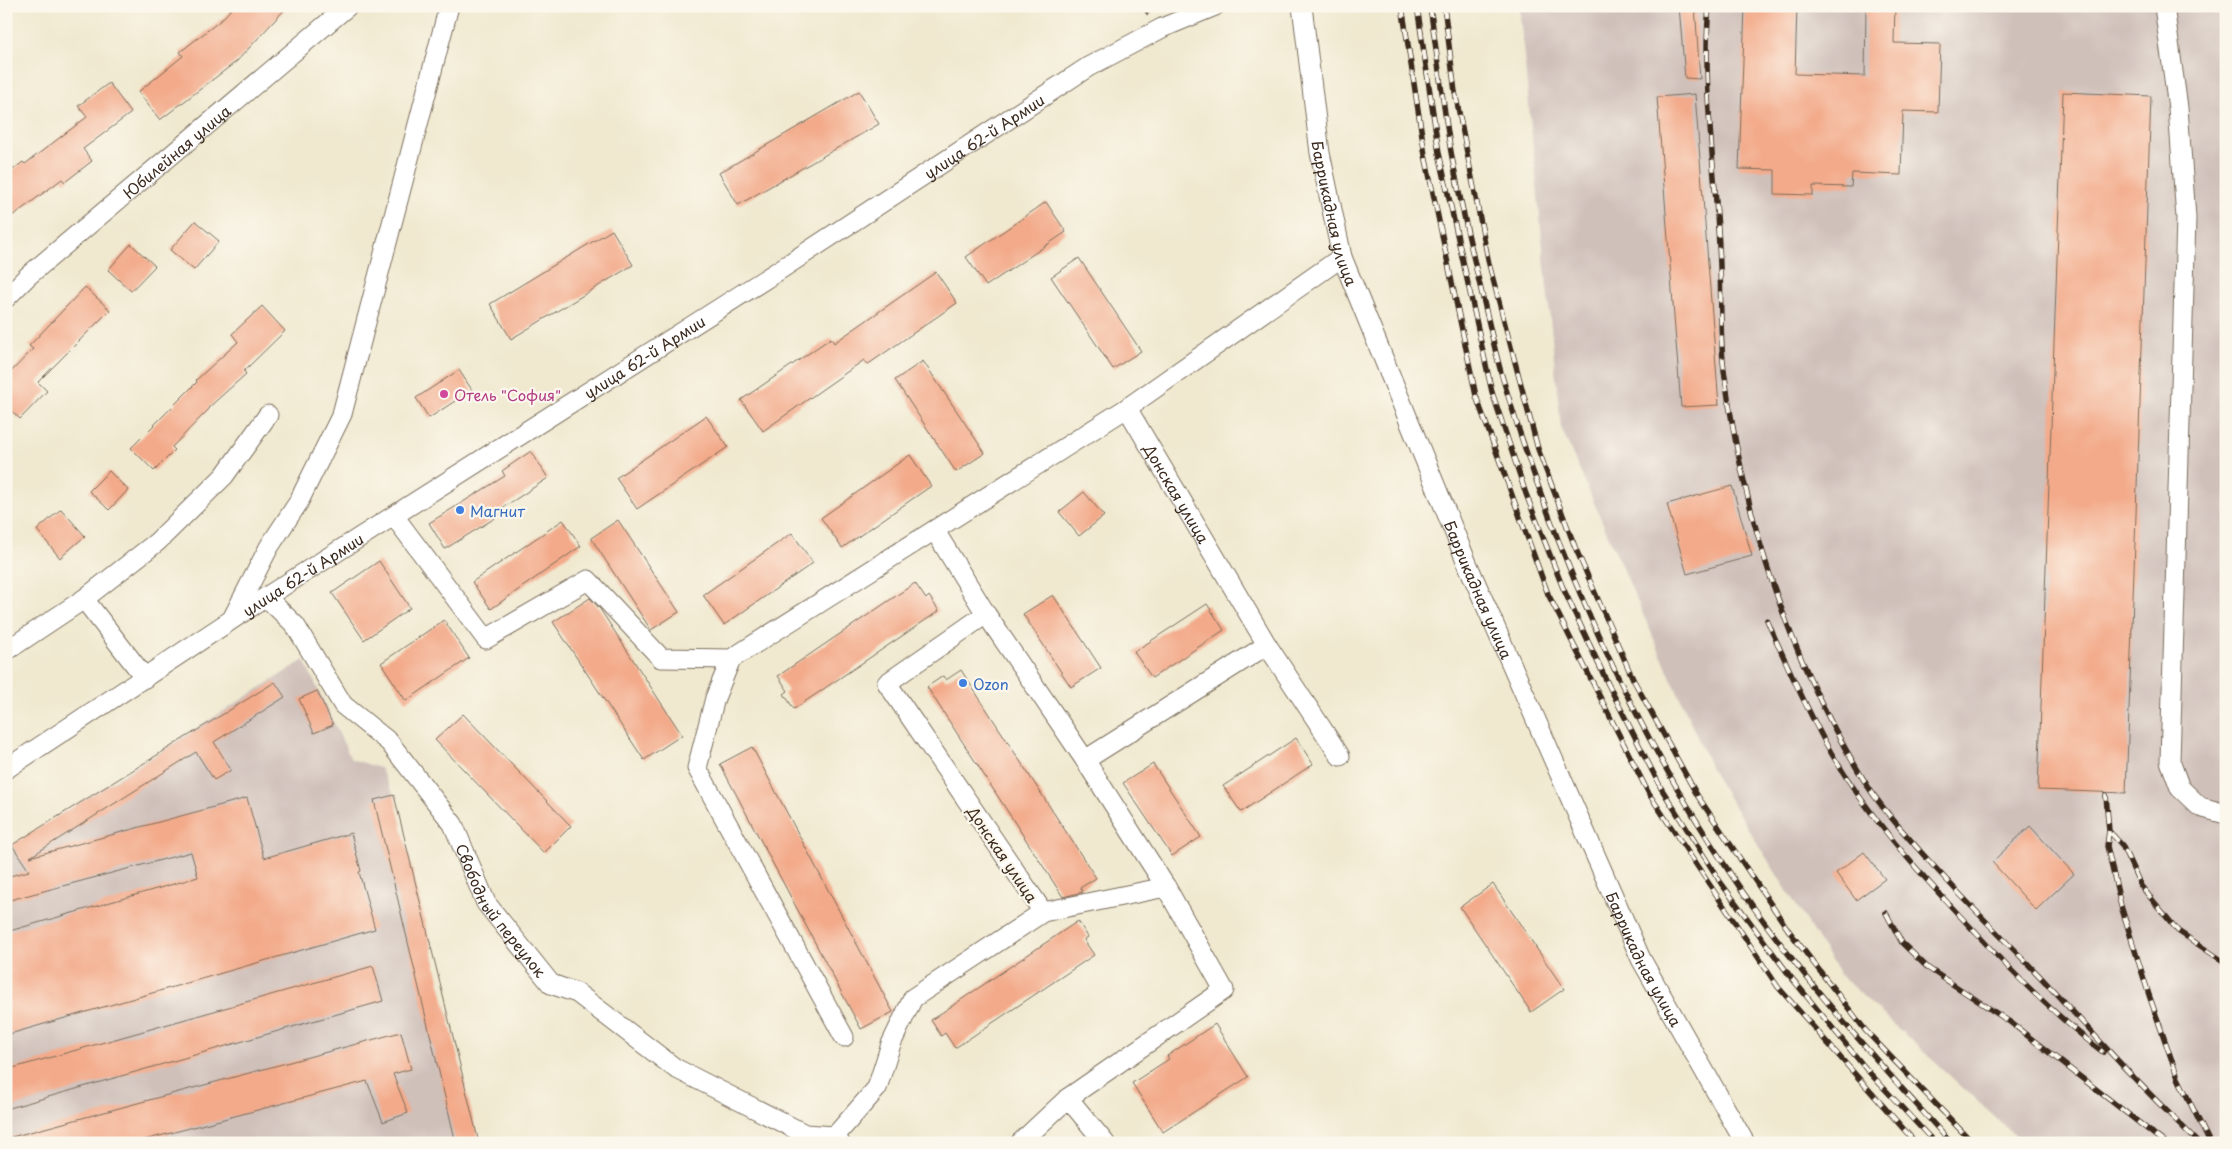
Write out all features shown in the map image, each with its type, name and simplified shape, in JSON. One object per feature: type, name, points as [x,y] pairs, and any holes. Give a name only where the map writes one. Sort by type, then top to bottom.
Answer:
[{"type":"street","name":"Юбилейная улица","points":[[6,298],[28,276],[348,6]]},
{"type":"street","points":[[230,622],[269,547],[298,503],[342,414],[448,6]]},
{"type":"street","name":"улица 62-й Армии","points":[[6,769],[266,597],[778,271],[1088,67],[1162,28],[1215,6]]},
{"type":"street","name":"Баррикадная улица","points":[[1302,6],[1320,153],[1342,257],[1467,563],[1641,958],[1745,1143]]},
{"type":"street","points":[[2164,6],[2178,108],[2186,218],[2170,761],[2180,788],[2200,807],[2226,814]]},
{"type":"street","points":[[394,516],[486,640],[588,580],[661,658],[731,659],[1127,408],[1342,257]]},
{"type":"street","name":"Донская улица","points":[[1127,408],[1266,645],[1340,756]]},
{"type":"street","points":[[6,651],[84,599],[157,542],[217,483],[268,415]]},
{"type":"street","points":[[935,531],[986,614],[1085,760],[1166,886],[1224,990],[1068,1098],[1020,1143]]},
{"type":"street","name":"Свободный переулок","points":[[266,597],[295,626],[343,705],[390,742],[453,824],[486,903],[551,984],[577,993],[675,1068],[805,1134],[838,1139]]},
{"type":"street","points":[[84,599],[145,678]]},
{"type":"street","name":"Донская улица","points":[[838,1139],[878,1088],[891,1044],[913,998],[1043,912],[887,684],[986,614]]},
{"type":"street","points":[[1085,760],[1266,645]]},
{"type":"street","points":[[731,659],[715,698],[697,768],[844,1037]]},
{"type":"street","points":[[1043,912],[1166,886]]},
{"type":"street","points":[[1068,1098],[1105,1143]]},
{"type":"shaded area","points":[[1519,6],[2226,6],[2226,1143],[2023,1143],[1840,975],[1713,773],[1561,428]]},
{"type":"shaded area","points":[[304,660],[351,759],[380,768],[394,795],[479,1143],[6,1143],[6,849]]},
{"type":"building","points":[[234,6],[288,6],[237,61],[160,120],[138,92],[183,56],[180,52],[221,20]]},
{"type":"building","points":[[1679,6],[1695,6],[1700,79],[1685,78]]},
{"type":"building","points":[[1745,6],[1797,6],[1795,74],[1865,76],[1866,6],[1895,6],[1894,43],[1940,44],[1938,112],[1903,111],[1901,175],[1852,173],[1851,187],[1813,186],[1813,195],[1775,194],[1775,170],[1739,169]]},
{"type":"building","points":[[109,83],[131,113],[83,149],[92,161],[65,182],[62,179],[14,215],[6,205],[6,175],[23,162],[25,164],[87,117],[78,106]]},
{"type":"building","points":[[859,91],[879,124],[738,205],[719,173]]},
{"type":"building","points":[[2063,92],[2151,96],[2126,793],[2038,790]]},
{"type":"building","points":[[1695,94],[1719,405],[1681,407],[1657,97]]},
{"type":"building","points":[[1046,202],[1066,232],[986,286],[966,257]]},
{"type":"building","points":[[195,221],[219,241],[194,270],[170,250]]},
{"type":"building","points":[[612,230],[633,265],[511,339],[490,304]]},
{"type":"building","points":[[131,244],[155,266],[131,291],[108,270]]},
{"type":"building","points":[[1079,258],[1141,351],[1113,369],[1051,277]]},
{"type":"building","points":[[936,272],[957,303],[867,365],[864,360],[763,431],[741,400],[831,338],[834,343]]},
{"type":"building","points":[[85,287],[110,310],[38,382],[47,391],[20,419],[6,406],[6,377],[33,349],[29,346]]},
{"type":"building","points":[[262,306],[285,331],[244,371],[246,374],[208,408],[172,447],[175,450],[154,471],[131,448],[197,382],[196,380],[238,342],[232,334]]},
{"type":"building","points":[[923,361],[985,453],[956,472],[895,380]]},
{"type":"building","name":"Отель \"София\"","points":[[459,370],[472,390],[429,418],[416,398]]},
{"type":"building","points":[[706,416],[728,447],[637,509],[616,478]]},
{"type":"building","points":[[531,451],[548,478],[498,511],[500,515],[445,549],[429,523],[505,476],[502,471]]},
{"type":"building","points":[[910,455],[931,486],[842,548],[821,518]]},
{"type":"building","points":[[109,471],[128,490],[109,510],[89,491]]},
{"type":"building","points":[[1732,486],[1752,556],[1687,574],[1667,504]]},
{"type":"building","points":[[1084,492],[1104,516],[1079,536],[1059,512]]},
{"type":"building","points":[[61,509],[85,536],[60,558],[37,530]]},
{"type":"building","points":[[563,520],[581,546],[491,609],[472,582]]},
{"type":"building","points":[[618,520],[679,612],[651,630],[591,538]]},
{"type":"building","points":[[792,533],[813,563],[724,625],[703,595]]},
{"type":"building","points":[[379,561],[410,608],[364,640],[332,593]]},
{"type":"building","points":[[915,583],[926,599],[929,596],[939,611],[794,709],[784,694],[788,691],[778,676]]},
{"type":"building","points":[[1053,595],[1101,668],[1071,687],[1023,614]]},
{"type":"building","points":[[590,598],[600,609],[682,735],[644,760],[553,622]]},
{"type":"building","points":[[1207,604],[1224,630],[1152,678],[1134,652]]},
{"type":"building","points":[[444,620],[469,658],[406,701],[381,663]]},
{"type":"building","points":[[961,670],[1096,878],[1080,888],[1083,892],[1063,897],[927,687],[943,676],[946,680]]},
{"type":"building","points":[[275,682],[285,697],[214,742],[231,770],[214,780],[196,752],[30,857],[247,798],[264,858],[351,833],[361,871],[359,872],[375,929],[6,1035],[6,932],[198,877],[191,852],[6,901],[6,877],[29,871],[12,845]]},
{"type":"building","points":[[317,691],[333,725],[314,733],[299,699]]},
{"type":"building","points":[[463,714],[571,826],[544,853],[435,740]]},
{"type":"building","points":[[1296,738],[1313,764],[1241,812],[1223,786]]},
{"type":"building","points":[[752,747],[893,1012],[861,1029],[720,764]]},
{"type":"building","points":[[1153,764],[1201,837],[1172,856],[1123,783]]},
{"type":"building","points":[[394,795],[479,1143],[456,1143],[374,800]]},
{"type":"building","points":[[2030,826],[2074,874],[2036,910],[1992,862]]},
{"type":"building","points":[[1864,852],[1885,879],[1856,900],[1836,873]]},
{"type":"building","points":[[1493,884],[1564,989],[1531,1012],[1460,907]]},
{"type":"building","points":[[1078,921],[1088,937],[1084,940],[1094,955],[955,1048],[945,1033],[941,1036],[931,1020]]},
{"type":"building","points":[[373,966],[383,1001],[6,1109],[6,1070]]},
{"type":"building","points":[[1215,1024],[1248,1077],[1163,1132],[1132,1083],[1169,1059],[1167,1056]]},
{"type":"building","points":[[401,1032],[411,1069],[393,1074],[408,1113],[383,1122],[367,1081],[133,1143],[8,1143],[8,1138]]},
{"type":"railway","points":[[1402,6],[1425,155],[1476,396],[1548,594],[1649,794],[1778,987],[1916,1143]]},
{"type":"railway","points":[[1417,6],[1439,153],[1492,392],[1526,494],[1563,588],[1608,684],[1661,788],[1721,883],[1790,976],[1867,1070],[1935,1143]]},
{"type":"railway","points":[[1430,6],[1451,152],[1500,371],[1549,516],[1601,641],[1630,702],[1662,761],[1696,819],[1757,912],[1837,1014],[1951,1143]]},
{"type":"railway","points":[[1444,6],[1455,92],[1489,264],[1538,449],[1575,547],[1633,679],[1697,795],[1789,931],[1866,1031],[1973,1143]]},
{"type":"railway","points":[[1709,6],[1707,36],[1708,96],[1719,246],[1724,370],[1743,479],[1773,585],[1792,637],[1814,688],[1839,738],[1867,785],[1886,811],[1960,894],[2040,976],[2130,1074],[2199,1143]]},
{"type":"railway","points":[[1767,620],[1794,681],[1824,740],[1839,767],[1874,817],[1934,888],[2006,965],[2037,996],[2103,1052]]},
{"type":"railway","points":[[2108,822],[2106,795],[2109,831],[2122,845],[2141,886],[2178,931],[2226,963]]},
{"type":"railway","points":[[2109,831],[2107,846],[2121,906],[2149,995],[2178,1078],[2210,1143]]},
{"type":"railway","points":[[1886,913],[1902,943],[1928,968],[2010,1022],[2165,1143]]},
{"type":"place","name":"Отель \"София\"","points":[[444,394]]},
{"type":"place","name":"Магнит","points":[[460,510]]},
{"type":"place","name":"Ozon","points":[[963,683]]}]
